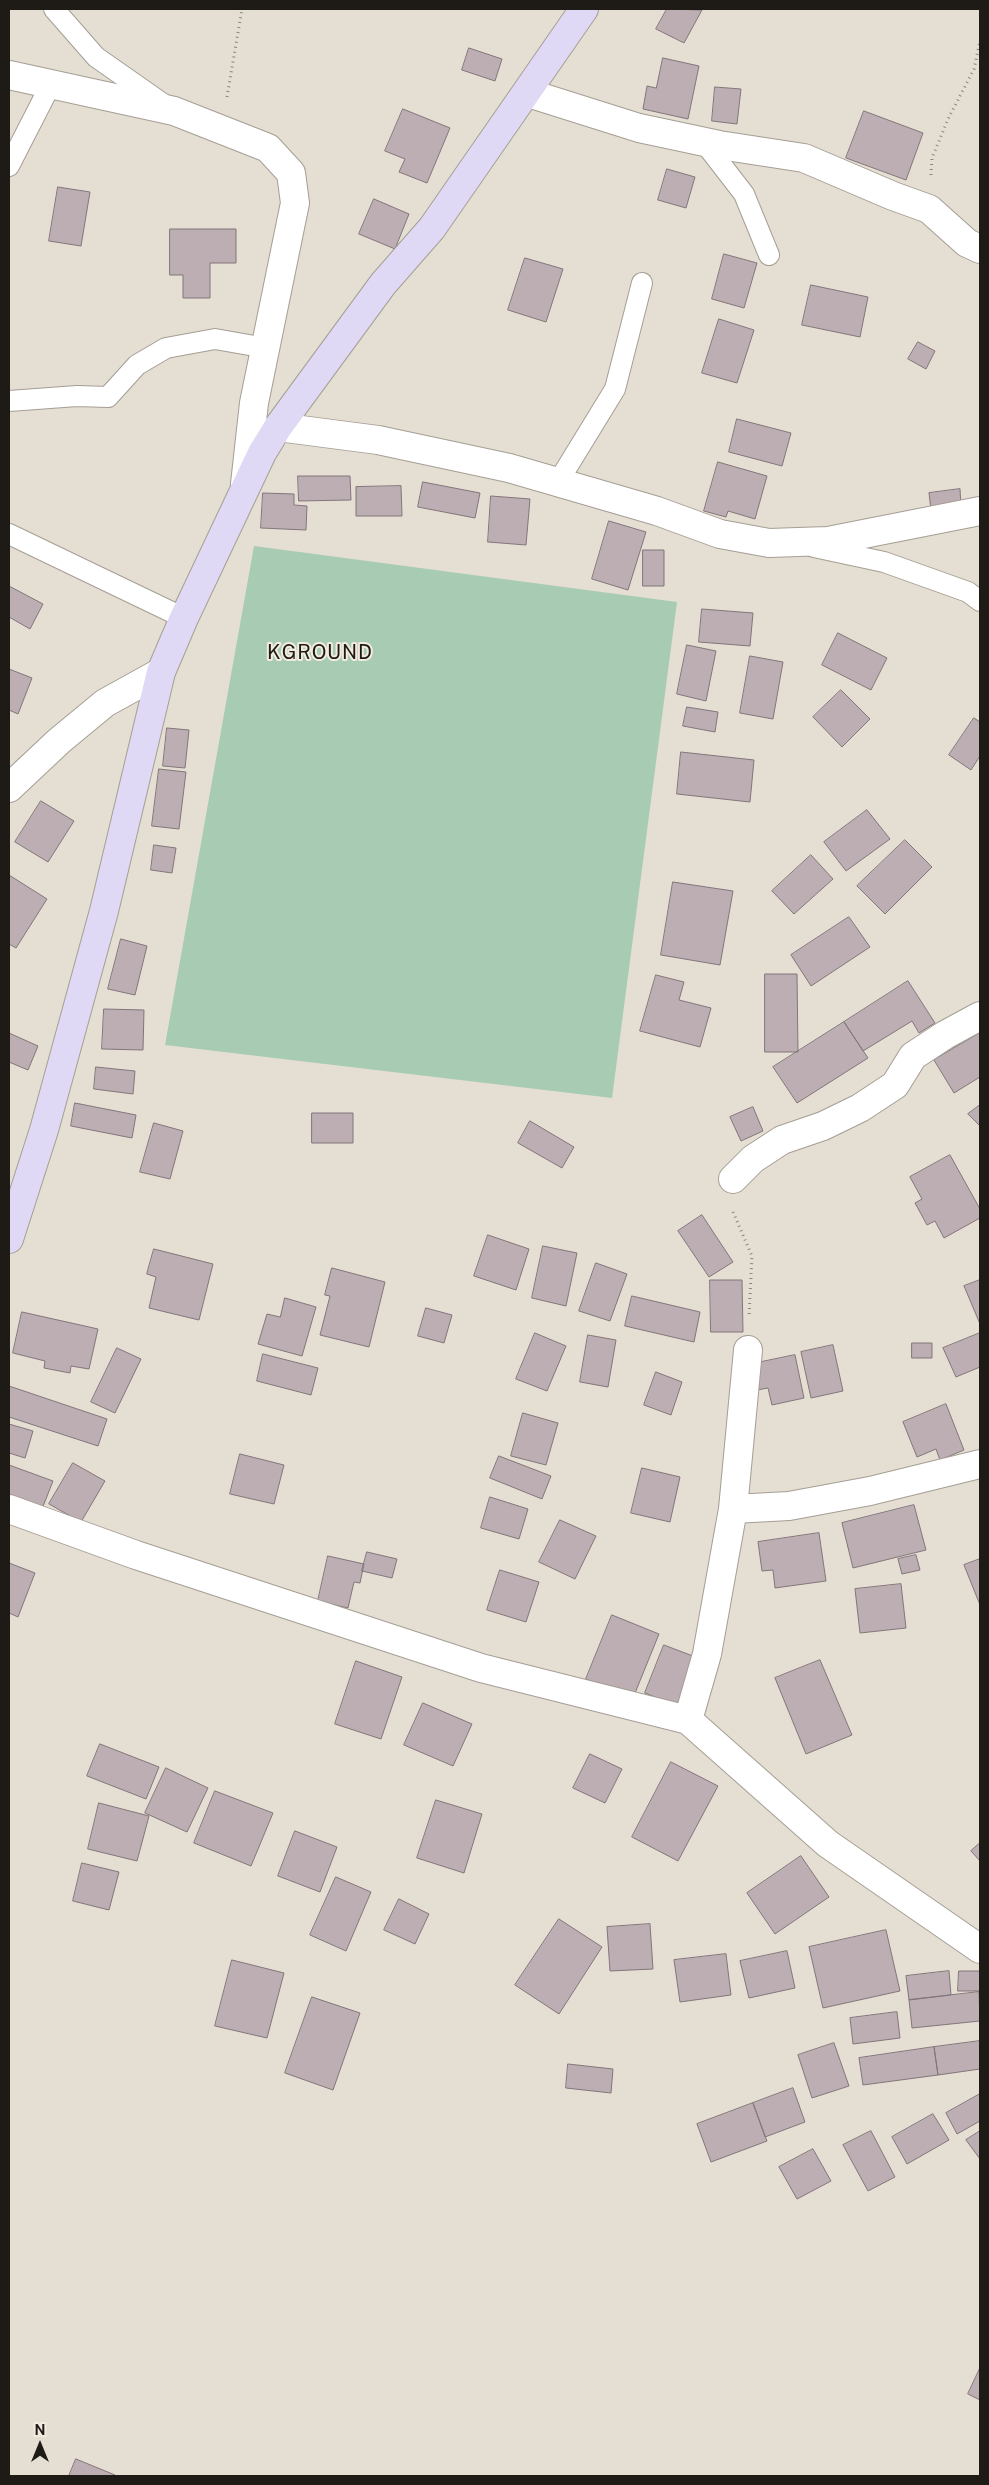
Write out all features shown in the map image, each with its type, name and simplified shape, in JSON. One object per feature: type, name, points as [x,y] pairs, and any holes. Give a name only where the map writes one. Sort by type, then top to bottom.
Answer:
[{"type":"street","points":[[9,1239],[44,1130],[101,921],[161,672],[184,618],[262,454],[278,428],[383,284],[432,228],[528,93],[584,9]]},
{"type":"street","points":[[9,75],[174,111],[268,148],[291,173],[295,203],[254,403],[244,491]]},
{"type":"street","points":[[528,93],[639,128],[804,158],[929,209],[967,243],[980,249]]},
{"type":"street","points":[[278,428],[378,440],[509,468],[657,511],[720,534],[769,544],[828,541],[980,511]]},
{"type":"street","points":[[9,788],[58,741],[105,703],[161,672]]},
{"type":"street","points":[[733,1180],[753,1159],[782,1140],[823,1126],[860,1108],[895,1085],[914,1056],[945,1034],[980,1016]]},
{"type":"street","points":[[688,1720],[707,1654],[733,1509],[748,1350]]},
{"type":"street","points":[[733,1509],[789,1506],[870,1491],[980,1464]]},
{"type":"street","points":[[9,1509],[136,1555],[481,1668],[688,1720],[828,1844],[980,1949]]},
{"type":"lane","points":[[54,9],[96,57],[174,111]]},
{"type":"lane","points":[[9,166],[51,84]]},
{"type":"lane","points":[[703,141],[744,194],[769,255]]},
{"type":"lane","points":[[558,482],[615,389],[642,283]]},
{"type":"lane","points":[[9,401],[77,396],[108,397],[137,365],[166,348],[215,339],[266,348]]},
{"type":"lane","points":[[9,534],[184,618]]},
{"type":"lane","points":[[795,543],[884,562],[968,592],[980,600]]},
{"type":"path","points":[[222,130],[242,9]]},
{"type":"path","points":[[929,209],[932,158],[948,119],[974,69],[980,41]]},
{"type":"path","points":[[733,1180],[732,1208],[752,1256],[748,1350]]},
{"type":"green space","points":[[254,546],[677,602],[612,1098],[165,1045]]},
{"type":"building","points":[[667,9],[702,10],[684,43],[656,29]]},
{"type":"building","points":[[469,48],[502,59],[495,81],[462,70]]},
{"type":"building","points":[[663,58],[699,66],[688,119],[643,109],[647,86],[656,88]]},
{"type":"building","points":[[715,87],[741,89],[737,124],[712,121]]},
{"type":"building","points":[[403,109],[450,128],[427,183],[399,172],[405,159],[385,151]]},
{"type":"building","points":[[864,111],[923,133],[906,180],[846,158]]},
{"type":"building","points":[[667,169],[695,177],[686,208],[658,200]]},
{"type":"building","points":[[58,187],[90,192],[81,246],[49,241]]},
{"type":"building","points":[[374,199],[409,214],[395,249],[359,234]]},
{"type":"building","points":[[170,229],[236,229],[236,263],[210,263],[210,298],[183,298],[183,275],[170,275]]},
{"type":"building","points":[[724,254],[757,263],[744,308],[712,299]]},
{"type":"building","points":[[525,258],[563,269],[546,322],[508,310]]},
{"type":"building","points":[[811,285],[868,297],[860,337],[802,325]]},
{"type":"building","points":[[719,319],[754,330],[737,383],[702,373]]},
{"type":"building","points":[[918,342],[935,351],[926,369],[908,359]]},
{"type":"building","points":[[737,419],[791,433],[782,466],[729,452]]},
{"type":"building","points":[[718,462],[767,476],[755,519],[728,511],[726,517],[704,511]]},
{"type":"building","points":[[298,476],[350,476],[351,500],[299,501]]},
{"type":"building","points":[[423,482],[480,493],[475,518],[418,507]]},
{"type":"building","points":[[401,486],[402,516],[356,516],[356,487]]},
{"type":"building","points":[[960,489],[961,507],[931,510],[929,493]]},
{"type":"building","points":[[263,493],[294,494],[294,505],[307,506],[306,530],[261,528]]},
{"type":"building","points":[[491,496],[530,499],[526,545],[488,542]]},
{"type":"building","points":[[609,521],[646,532],[628,590],[592,579]]},
{"type":"building","points":[[643,550],[664,550],[664,586],[643,586]]},
{"type":"building","points":[[9,586],[43,604],[30,629],[9,617]]},
{"type":"building","points":[[702,609],[753,613],[750,646],[699,642]]},
{"type":"building","points":[[838,633],[887,658],[871,690],[822,665]]},
{"type":"building","points":[[687,645],[716,651],[706,701],[677,694]]},
{"type":"building","points":[[750,656],[783,662],[773,719],[740,713]]},
{"type":"building","points":[[9,669],[32,678],[18,714],[9,710]]},
{"type":"building","points":[[841,690],[870,719],[842,747],[813,717]]},
{"type":"building","points":[[687,707],[718,712],[715,732],[683,726]]},
{"type":"building","points":[[974,718],[980,722],[980,756],[971,770],[949,755]]},
{"type":"building","points":[[167,728],[189,730],[185,768],[163,766]]},
{"type":"building","points":[[681,752],[754,760],[750,802],[677,794]]},
{"type":"building","points":[[159,769],[186,772],[179,829],[152,826]]},
{"type":"building","points":[[41,801],[74,821],[48,862],[15,842]]},
{"type":"building","points":[[867,810],[890,839],[846,871],[824,842]]},
{"type":"building","points":[[905,840],[932,867],[885,914],[857,886]]},
{"type":"building","points":[[154,845],[176,848],[172,873],[151,870]]},
{"type":"building","points":[[811,855],[833,879],[794,914],[772,891]]},
{"type":"building","points":[[9,875],[47,899],[16,948],[9,944]]},
{"type":"building","points":[[673,882],[733,891],[720,965],[661,955]]},
{"type":"building","points":[[849,917],[870,947],[811,986],[791,955]]},
{"type":"building","points":[[121,939],[147,946],[135,995],[108,989]]},
{"type":"building","points":[[765,974],[797,974],[798,1052],[765,1052]]},
{"type":"building","points":[[656,975],[684,982],[679,1000],[711,1008],[700,1047],[640,1031]]},
{"type":"building","points":[[908,981],[935,1023],[919,1033],[912,1021],[863,1051],[844,1022]]},
{"type":"building","points":[[104,1009],[144,1010],[143,1050],[102,1049]]},
{"type":"building","points":[[844,1022],[868,1058],[797,1103],[773,1067]]},
{"type":"building","points":[[9,1033],[38,1046],[28,1070],[9,1062]]},
{"type":"building","points":[[980,1033],[980,1077],[954,1093],[934,1060]]},
{"type":"building","points":[[96,1067],[135,1071],[133,1094],[94,1089]]},
{"type":"building","points":[[75,1103],[136,1115],[132,1138],[71,1126]]},
{"type":"building","points":[[980,1105],[980,1126],[968,1114]]},
{"type":"building","points":[[753,1107],[763,1131],[741,1141],[730,1117]]},
{"type":"building","points":[[312,1113],[353,1113],[353,1143],[312,1143]]},
{"type":"building","points":[[530,1121],[574,1147],[562,1168],[518,1143]]},
{"type":"building","points":[[154,1123],[183,1131],[170,1179],[140,1172]]},
{"type":"building","points":[[950,1155],[980,1209],[980,1218],[944,1238],[935,1221],[927,1225],[915,1203],[922,1199],[910,1177]]},
{"type":"building","points":[[702,1215],[733,1262],[709,1277],[678,1231]]},
{"type":"building","points":[[488,1235],[529,1249],[516,1290],[474,1276]]},
{"type":"building","points":[[543,1246],[577,1253],[566,1306],[532,1298]]},
{"type":"building","points":[[154,1249],[213,1264],[199,1320],[149,1308],[156,1277],[147,1274]]},
{"type":"building","points":[[596,1263],[627,1274],[610,1321],[579,1311]]},
{"type":"building","points":[[332,1268],[385,1282],[369,1347],[320,1335],[330,1296],[325,1295]]},
{"type":"building","points":[[710,1280],[742,1280],[743,1332],[711,1332]]},
{"type":"building","points":[[980,1280],[980,1324],[964,1286]]},
{"type":"building","points":[[632,1296],[700,1312],[694,1342],[625,1326]]},
{"type":"building","points":[[285,1298],[316,1307],[302,1356],[258,1344],[267,1314],[280,1317]]},
{"type":"building","points":[[426,1308],[452,1315],[444,1343],[418,1336]]},
{"type":"building","points":[[22,1312],[98,1329],[89,1369],[71,1366],[70,1373],[44,1368],[45,1361],[13,1353]]},
{"type":"building","points":[[535,1333],[566,1346],[547,1391],[516,1379]]},
{"type":"building","points":[[980,1333],[980,1367],[956,1377],[943,1348]]},
{"type":"building","points":[[588,1335],[616,1340],[608,1387],[580,1382]]},
{"type":"building","points":[[912,1343],[932,1343],[932,1358],[912,1358]]},
{"type":"building","points":[[833,1345],[843,1391],[811,1398],[801,1352]]},
{"type":"building","points":[[117,1348],[141,1359],[115,1413],[91,1402]]},
{"type":"building","points":[[263,1354],[318,1368],[311,1395],[257,1381]]},
{"type":"building","points":[[795,1355],[804,1398],[772,1405],[768,1388],[757,1390],[752,1364]]},
{"type":"building","points":[[656,1372],[682,1382],[671,1415],[644,1405]]},
{"type":"building","points":[[9,1386],[107,1419],[98,1446],[9,1417]]},
{"type":"building","points":[[946,1404],[964,1450],[940,1460],[936,1449],[917,1457],[903,1422]]},
{"type":"building","points":[[523,1413],[558,1423],[546,1465],[511,1456]]},
{"type":"building","points":[[9,1424],[33,1431],[25,1458],[9,1453]]},
{"type":"building","points":[[240,1454],[284,1465],[274,1504],[230,1494]]},
{"type":"building","points":[[499,1456],[551,1476],[542,1499],[490,1478]]},
{"type":"building","points":[[73,1463],[105,1481],[81,1522],[49,1504]]},
{"type":"building","points":[[9,1465],[53,1481],[42,1509],[9,1496]]},
{"type":"building","points":[[642,1468],[680,1477],[670,1522],[631,1513]]},
{"type":"building","points":[[490,1497],[528,1509],[519,1539],[481,1528]]},
{"type":"building","points":[[914,1505],[926,1550],[853,1568],[842,1523]]},
{"type":"building","points":[[560,1520],[596,1536],[575,1579],[539,1562]]},
{"type":"building","points":[[819,1533],[826,1581],[775,1588],[773,1570],[762,1571],[758,1542]]},
{"type":"building","points":[[367,1552],[397,1559],[392,1578],[362,1571]]},
{"type":"building","points":[[916,1555],[920,1570],[902,1574],[898,1559]]},
{"type":"building","points":[[328,1556],[364,1564],[360,1583],[354,1582],[348,1608],[318,1601]]},
{"type":"building","points":[[980,1559],[980,1605],[964,1565]]},
{"type":"building","points":[[9,1563],[35,1573],[18,1617],[9,1613]]},
{"type":"building","points":[[500,1570],[539,1582],[526,1622],[487,1610]]},
{"type":"building","points":[[901,1584],[906,1628],[860,1633],[855,1589]]},
{"type":"building","points":[[612,1615],[659,1634],[633,1698],[586,1679]]},
{"type":"building","points":[[664,1645],[698,1658],[680,1707],[645,1693]]},
{"type":"building","points":[[820,1660],[852,1735],[806,1754],[775,1678]]},
{"type":"building","points":[[356,1661],[402,1677],[381,1739],[335,1724]]},
{"type":"building","points":[[423,1703],[472,1724],[453,1766],[404,1745]]},
{"type":"building","points":[[100,1744],[159,1767],[146,1799],[87,1776]]},
{"type":"building","points":[[590,1754],[622,1769],[605,1803],[573,1788]]},
{"type":"building","points":[[671,1762],[718,1786],[678,1861],[632,1837]]},
{"type":"building","points":[[166,1768],[208,1788],[187,1832],[145,1813]]},
{"type":"building","points":[[215,1791],[273,1813],[251,1866],[194,1843]]},
{"type":"building","points":[[436,1800],[482,1814],[464,1873],[417,1858]]},
{"type":"building","points":[[99,1803],[149,1816],[137,1861],[88,1849]]},
{"type":"building","points":[[295,1831],[337,1847],[320,1892],[278,1876]]},
{"type":"building","points":[[980,1843],[980,1861],[971,1851]]},
{"type":"building","points":[[801,1856],[829,1897],[775,1934],[747,1893]]},
{"type":"building","points":[[82,1863],[119,1872],[109,1910],[73,1901]]},
{"type":"building","points":[[336,1877],[371,1892],[346,1951],[310,1935]]},
{"type":"building","points":[[399,1899],[429,1914],[415,1944],[384,1930]]},
{"type":"building","points":[[559,1919],[602,1947],[559,2014],[515,1985]]},
{"type":"building","points":[[650,1924],[653,1969],[610,1971],[607,1927]]},
{"type":"building","points":[[886,1930],[900,1991],[823,2008],[809,1947]]},
{"type":"building","points":[[787,1951],[795,1988],[749,1998],[740,1961]]},
{"type":"building","points":[[726,1954],[731,1995],[680,2002],[674,1960]]},
{"type":"building","points":[[232,1960],[284,1973],[267,2038],[215,2026]]},
{"type":"building","points":[[949,1971],[951,1995],[909,2000],[906,1976]]},
{"type":"building","points":[[959,1971],[980,1971],[980,1991],[958,1991]]},
{"type":"building","points":[[979,1992],[980,2021],[912,2028],[909,2000]]},
{"type":"building","points":[[312,1997],[360,2013],[333,2090],[285,2073]]},
{"type":"building","points":[[897,2012],[900,2038],[853,2044],[850,2018]]},
{"type":"building","points":[[980,2041],[980,2069],[938,2075],[934,2047]]},
{"type":"building","points":[[834,2043],[849,2086],[812,2098],[798,2055]]},
{"type":"building","points":[[934,2047],[938,2075],[863,2085],[859,2058]]},
{"type":"building","points":[[568,2064],[613,2069],[611,2093],[566,2088]]},
{"type":"building","points":[[793,2088],[805,2122],[765,2137],[753,2103]]},
{"type":"building","points":[[980,2094],[980,2121],[957,2134],[946,2113]]},
{"type":"building","points":[[753,2103],[767,2141],[711,2162],[697,2124]]},
{"type":"building","points":[[933,2114],[949,2140],[907,2164],[892,2137]]},
{"type":"building","points":[[871,2131],[895,2177],[868,2191],[843,2145]]},
{"type":"building","points":[[980,2131],[980,2159],[966,2140]]},
{"type":"building","points":[[813,2149],[831,2181],[797,2199],[779,2167]]},
{"type":"building","points":[[980,2368],[980,2400],[968,2394]]},
{"type":"building","points":[[76,2459],[115,2475],[115,2476],[69,2476]]},
{"type":"district","name":"KGROUND","points":[[320,653]]}]
